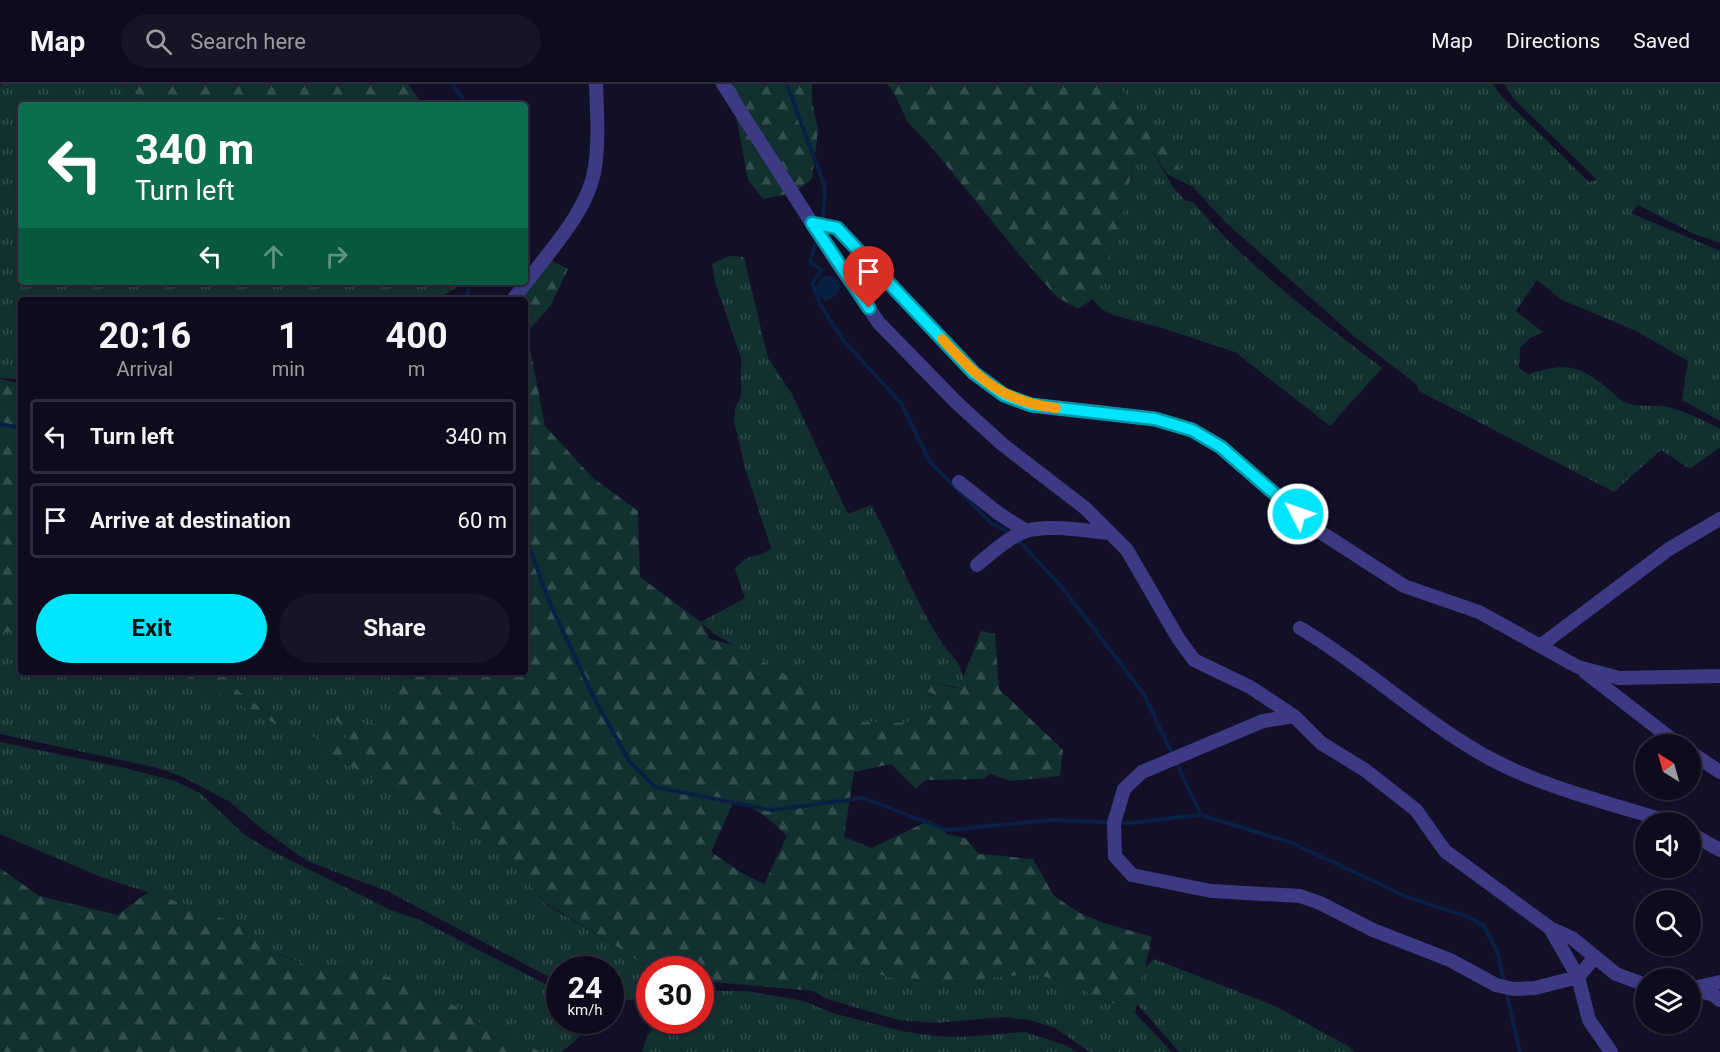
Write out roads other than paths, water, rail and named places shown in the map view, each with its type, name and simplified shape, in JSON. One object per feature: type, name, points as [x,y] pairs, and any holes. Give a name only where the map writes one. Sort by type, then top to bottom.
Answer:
[{"type":"street","points":[[528,280],[560,238],[589,190],[595,170],[598,142],[596,84]]},
{"type":"street","points":[[723,84],[879,323],[957,403],[1002,444],[1085,508],[1127,550],[1178,638],[1194,660],[1250,687],[1294,716],[1321,743],[1365,770],[1416,810],[1445,851],[1550,928],[1572,938],[1616,974],[1635,981]]},
{"type":"street","points":[[812,223],[837,228],[974,373],[1004,395],[1031,405],[1155,419],[1192,430],[1221,447],[1311,526],[1404,586],[1479,612],[1578,667],[1665,734]]},
{"type":"street","points":[[515,297],[524,285]]},
{"type":"street","points":[[959,482],[998,513],[1026,531]]},
{"type":"street","points":[[1540,646],[1669,549],[1720,519]]},
{"type":"street","points":[[977,565],[996,549],[1026,531],[1059,528],[1110,533]]},
{"type":"street","points":[[1300,628],[1333,648],[1489,758],[1547,784],[1638,812]]},
{"type":"street","points":[[1578,667],[1618,678],[1720,676]]},
{"type":"street","points":[[1294,716],[1263,721],[1143,772],[1124,789],[1114,823],[1115,856],[1132,875],[1211,891],[1300,896],[1320,903],[1373,930],[1450,960],[1496,984],[1513,989],[1535,988],[1578,977],[1595,957]]},
{"type":"street","points":[[1701,759],[1720,772]]},
{"type":"street","points":[[1701,839],[1720,850]]},
{"type":"street","points":[[1550,928],[1578,977],[1589,1020],[1611,1052]]},
{"type":"street","points":[[1701,986],[1720,982]]},
{"type":"street","points":[[1701,991],[1720,1000]]},
{"type":"water","points":[[829,275],[835,278],[841,287],[838,294],[826,301],[817,294],[815,289],[820,279]]},
{"type":"waterway","points":[[453,84],[465,102]]},
{"type":"waterway","points":[[787,85],[825,187],[823,221]]},
{"type":"waterway","points":[[817,240],[810,262],[822,270],[812,283],[821,306],[843,340],[901,403],[930,462],[990,522],[1011,534]]},
{"type":"waterway","points":[[466,297],[470,285]]},
{"type":"waterway","points":[[0,424],[18,427]]},
{"type":"waterway","points":[[1017,539],[1061,586],[1143,693],[1173,755]]},
{"type":"waterway","points":[[528,543],[549,601],[593,696],[629,761],[655,787],[772,810],[863,798],[947,830],[1052,820],[1129,823],[1201,815],[1292,843],[1405,896],[1466,916],[1484,926],[1498,953],[1504,983]]},
{"type":"waterway","points":[[1176,762],[1201,815]]},
{"type":"waterway","points":[[1506,991],[1520,1052]]}]
